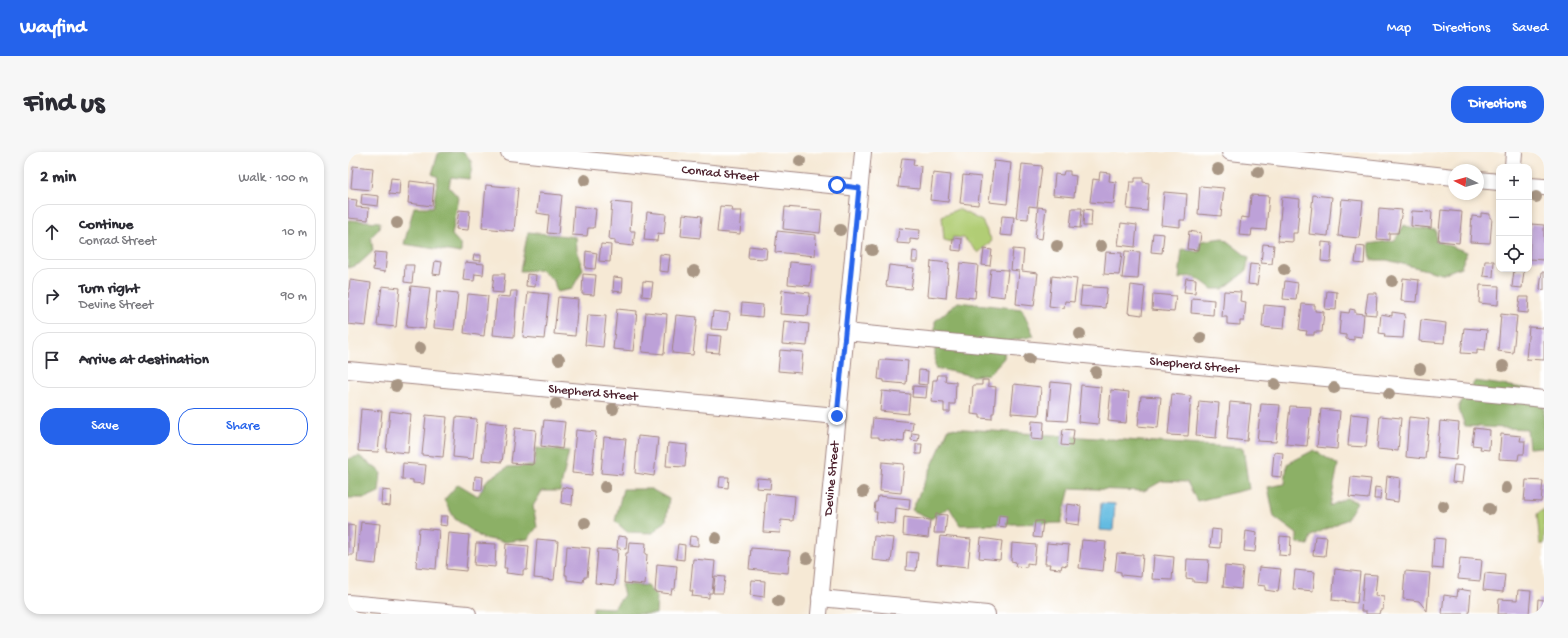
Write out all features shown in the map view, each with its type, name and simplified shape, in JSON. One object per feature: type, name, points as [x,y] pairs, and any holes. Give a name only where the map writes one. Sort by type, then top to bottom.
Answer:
[{"type":"street","name":"Conrad Street","points":[[510,152],[859,188]]},
{"type":"street","name":"Devine Street","points":[[819,614],[863,152]]},
{"type":"street","points":[[1230,152],[1448,176]]},
{"type":"street","points":[[1513,164],[1514,152]]},
{"type":"street","points":[[1484,181],[1496,182]]},
{"type":"street","points":[[1532,186],[1544,187]]},
{"type":"street","name":"Shepherd Street","points":[[845,332],[1544,399]]},
{"type":"street","name":"Shepherd Street","points":[[348,370],[837,416]]},
{"type":"street","points":[[820,598],[987,614]]},
{"type":"street","points":[[348,603],[468,614]]},
{"type":"green space","points":[[441,152],[464,152],[470,159],[472,165],[469,179],[451,177],[449,187],[459,198],[452,235],[461,245],[461,253],[404,244],[414,207],[433,207],[438,177],[432,174],[438,154]]},
{"type":"green space","points":[[958,209],[982,221],[992,241],[978,253],[964,238],[953,237],[952,242],[944,240],[942,216]]},
{"type":"green space","points":[[348,220],[380,222],[379,229],[371,237],[373,251],[359,264],[348,268]]},
{"type":"green space","points":[[1404,225],[1412,228],[1436,230],[1436,241],[1467,252],[1461,267],[1442,274],[1387,260],[1371,260],[1369,244],[1395,240]]},
{"type":"green space","points":[[528,232],[576,237],[577,251],[583,269],[572,289],[557,292],[554,281],[541,270],[520,271]]},
{"type":"green space","points":[[1223,238],[1249,258],[1246,271],[1223,289],[1212,289],[1201,280],[1193,277],[1188,276],[1179,279],[1182,249],[1199,252],[1201,241]]},
{"type":"green space","points":[[958,302],[1022,309],[1034,336],[1005,342],[1004,358],[989,374],[973,376],[935,368],[935,321]]},
{"type":"green space","points":[[1475,381],[1544,391],[1544,447],[1529,448],[1527,429],[1465,426],[1458,407]]},
{"type":"green space","points":[[949,428],[1243,448],[1249,489],[1197,501],[1187,482],[1162,481],[1144,491],[1070,488],[1061,523],[960,525],[949,507],[931,519],[912,510]]},
{"type":"green space","points":[[536,448],[569,451],[560,491],[542,491],[533,506],[537,527],[528,539],[506,542],[482,538],[455,519],[444,500],[458,484],[478,496],[487,480],[508,467],[534,466]]},
{"type":"green space","points":[[1314,450],[1338,465],[1330,506],[1346,498],[1357,502],[1347,519],[1311,536],[1308,545],[1297,543],[1297,534],[1274,517],[1268,487],[1285,484],[1287,464]]},
{"type":"green space","points":[[359,456],[381,472],[379,492],[365,498],[348,498],[348,459]]},
{"type":"green space","points":[[623,489],[651,489],[669,499],[666,520],[653,533],[627,532],[615,521]]},
{"type":"green space","points":[[1544,509],[1544,544],[1540,544],[1537,514]]},
{"type":"green space","points":[[621,584],[647,586],[657,597],[656,614],[593,614],[593,607],[614,608],[624,595]]},
{"type":"water","points":[[1101,503],[1115,504],[1113,531],[1099,530]]},
{"type":"building","points":[[902,158],[914,159],[913,165],[921,166],[919,189],[898,187]]},
{"type":"building","points":[[994,161],[1011,163],[1007,204],[989,202]]},
{"type":"building","points":[[1022,164],[1042,166],[1037,207],[1029,206],[1028,219],[1016,218]]},
{"type":"building","points":[[353,166],[373,168],[371,190],[351,188]]},
{"type":"building","points":[[1064,171],[1070,171],[1070,175],[1076,176],[1074,197],[1053,195],[1055,174],[1063,175]]},
{"type":"building","points":[[1100,172],[1110,173],[1109,181],[1116,182],[1114,204],[1090,202],[1093,179],[1099,180]]},
{"type":"building","points":[[933,173],[951,175],[948,202],[930,200]]},
{"type":"building","points":[[963,175],[981,177],[978,205],[960,203]]},
{"type":"building","points":[[391,178],[400,179],[399,195],[389,194]]},
{"type":"building","points":[[1135,178],[1143,178],[1143,182],[1149,183],[1147,211],[1127,209],[1130,182],[1135,182]]},
{"type":"building","points":[[410,181],[434,184],[432,206],[408,203]]},
{"type":"building","points":[[486,185],[518,188],[514,231],[482,228]]},
{"type":"building","points":[[1200,186],[1224,188],[1221,216],[1198,214]]},
{"type":"building","points":[[1164,192],[1187,194],[1185,220],[1180,220],[1180,227],[1161,225]]},
{"type":"building","points":[[539,193],[562,195],[558,234],[547,233],[549,215],[537,213]]},
{"type":"building","points":[[362,194],[379,196],[378,206],[361,204]]},
{"type":"building","points":[[1251,195],[1269,196],[1266,230],[1252,229],[1251,236],[1239,235],[1241,217],[1249,218]]},
{"type":"building","points":[[1313,195],[1332,197],[1328,236],[1309,234]]},
{"type":"building","points":[[1282,197],[1300,199],[1297,233],[1293,233],[1293,242],[1278,241]]},
{"type":"building","points":[[348,199],[357,200],[356,207],[369,208],[368,220],[348,218]]},
{"type":"building","points":[[1342,199],[1363,201],[1359,238],[1338,236]]},
{"type":"building","points":[[612,202],[632,204],[630,231],[635,231],[633,246],[615,244],[615,240],[609,239]]},
{"type":"building","points":[[574,206],[596,209],[594,228],[588,228],[587,236],[572,235]]},
{"type":"building","points":[[720,206],[732,207],[731,211],[742,211],[740,234],[717,232]]},
{"type":"building","points":[[785,207],[822,210],[820,233],[783,229]]},
{"type":"building","points":[[1038,207],[1046,208],[1042,239],[1035,238]]},
{"type":"building","points":[[1072,208],[1082,208],[1080,228],[1070,227]]},
{"type":"building","points":[[1379,208],[1402,210],[1398,233],[1389,233],[1389,240],[1377,239]]},
{"type":"building","points":[[1084,209],[1092,210],[1091,226],[1083,226]]},
{"type":"building","points":[[459,210],[470,211],[468,230],[456,229]]},
{"type":"building","points":[[1441,210],[1462,212],[1459,243],[1438,241]]},
{"type":"building","points":[[1412,211],[1432,212],[1431,228],[1411,226]]},
{"type":"building","points":[[647,212],[666,214],[664,234],[658,233],[657,241],[644,240]]},
{"type":"building","points":[[1481,213],[1490,214],[1490,218],[1492,218],[1490,243],[1470,242],[1472,216],[1481,217]]},
{"type":"building","points":[[683,214],[702,216],[700,238],[681,236]]},
{"type":"building","points":[[1002,216],[1014,217],[1012,236],[1000,235]]},
{"type":"building","points":[[1121,223],[1137,225],[1135,247],[1118,245]]},
{"type":"building","points":[[1532,224],[1544,225],[1544,260],[1532,259]]},
{"type":"building","points":[[899,228],[920,230],[919,240],[910,239],[910,244],[897,243]]},
{"type":"building","points":[[777,231],[816,235],[815,256],[775,252]]},
{"type":"building","points":[[1189,231],[1201,233],[1199,250],[1187,249]]},
{"type":"building","points":[[1153,233],[1164,234],[1162,253],[1151,252]]},
{"type":"building","points":[[953,238],[962,239],[961,251],[952,250]]},
{"type":"building","points":[[1322,242],[1332,243],[1331,262],[1321,261]]},
{"type":"building","points":[[601,244],[611,245],[610,262],[599,261]]},
{"type":"building","points":[[1263,244],[1274,245],[1272,264],[1261,263]]},
{"type":"building","points":[[749,246],[767,248],[766,259],[748,258]]},
{"type":"building","points":[[1357,246],[1365,247],[1364,264],[1355,263]]},
{"type":"building","points":[[984,249],[992,250],[990,266],[982,265]]},
{"type":"building","points":[[1013,249],[1024,250],[1022,271],[1038,273],[1034,306],[1016,304],[1019,271],[1011,270]]},
{"type":"building","points":[[586,251],[597,253],[595,269],[585,268]]},
{"type":"building","points":[[913,251],[918,252],[918,262],[912,262]]},
{"type":"building","points":[[1125,251],[1140,252],[1138,279],[1122,278]]},
{"type":"building","points":[[375,252],[387,253],[385,272],[373,270]]},
{"type":"building","points":[[1106,252],[1122,253],[1119,275],[1104,274]]},
{"type":"building","points":[[660,254],[670,255],[668,272],[659,271]]},
{"type":"building","points":[[474,255],[481,255],[481,261],[473,260]]},
{"type":"building","points":[[435,261],[442,262],[440,275],[433,274]]},
{"type":"building","points":[[931,261],[949,263],[946,298],[928,296]]},
{"type":"building","points":[[1485,261],[1494,261],[1493,277],[1483,276]]},
{"type":"building","points":[[465,262],[484,264],[483,275],[475,274],[474,281],[463,280]]},
{"type":"building","points":[[790,262],[812,264],[810,286],[788,284]]},
{"type":"building","points":[[960,263],[978,265],[975,298],[956,296]]},
{"type":"building","points":[[1250,264],[1260,265],[1257,285],[1248,284]]},
{"type":"building","points":[[405,265],[414,265],[412,283],[404,282]]},
{"type":"building","points":[[889,265],[914,268],[911,289],[886,286]]},
{"type":"building","points":[[991,269],[1008,270],[1005,297],[988,295]]},
{"type":"building","points":[[1514,272],[1524,272],[1522,288],[1512,287]]},
{"type":"building","points":[[1542,272],[1544,272],[1544,290],[1540,289]]},
{"type":"building","points":[[494,274],[505,274],[503,293],[492,292]]},
{"type":"building","points":[[527,274],[536,275],[535,287],[526,286]]},
{"type":"building","points":[[583,274],[596,275],[594,295],[582,294]]},
{"type":"building","points":[[1052,276],[1077,279],[1074,302],[1065,301],[1064,308],[1049,306]]},
{"type":"building","points":[[614,277],[623,278],[622,292],[613,291]]},
{"type":"building","points":[[1186,278],[1196,279],[1195,293],[1184,292]]},
{"type":"building","points":[[1403,278],[1419,280],[1417,302],[1401,301]]},
{"type":"building","points":[[350,280],[371,283],[366,326],[348,324]]},
{"type":"building","points":[[643,281],[653,282],[651,297],[642,296]]},
{"type":"building","points":[[1285,281],[1298,283],[1296,300],[1283,299]]},
{"type":"building","points":[[1131,285],[1145,287],[1142,315],[1128,313]]},
{"type":"building","points":[[1480,285],[1499,286],[1498,305],[1479,303]]},
{"type":"building","points":[[382,286],[400,288],[396,327],[377,325]]},
{"type":"building","points":[[411,286],[430,288],[425,329],[406,327]]},
{"type":"building","points":[[1082,286],[1107,288],[1105,308],[1080,306]]},
{"type":"building","points":[[782,290],[810,293],[808,316],[780,314]]},
{"type":"building","points":[[437,291],[458,293],[454,330],[434,328]]},
{"type":"building","points":[[511,291],[517,291],[514,337],[493,335],[497,296],[510,297]]},
{"type":"building","points":[[1224,291],[1241,292],[1240,301],[1246,302],[1244,321],[1240,321],[1240,325],[1227,324],[1227,317],[1222,317]]},
{"type":"building","points":[[1327,291],[1337,292],[1336,310],[1325,309]]},
{"type":"building","points":[[528,292],[549,294],[544,339],[523,337]]},
{"type":"building","points":[[1368,293],[1377,293],[1376,315],[1365,314]]},
{"type":"building","points":[[468,294],[488,296],[484,336],[464,333]]},
{"type":"building","points":[[1153,294],[1176,296],[1174,312],[1152,310]]},
{"type":"building","points":[[558,297],[578,299],[575,336],[554,334]]},
{"type":"building","points":[[1520,297],[1529,297],[1528,313],[1518,312]]},
{"type":"building","points":[[1192,298],[1214,300],[1213,315],[1191,313]]},
{"type":"building","points":[[742,303],[763,305],[762,317],[741,315]]},
{"type":"building","points":[[1302,304],[1315,305],[1315,311],[1324,312],[1322,332],[1314,332],[1314,335],[1306,335],[1307,331],[1299,330]]},
{"type":"building","points":[[1264,305],[1286,307],[1284,329],[1262,327]]},
{"type":"building","points":[[617,309],[637,311],[633,351],[613,349]]},
{"type":"building","points":[[1350,309],[1355,310],[1355,313],[1364,314],[1362,337],[1354,336],[1354,340],[1346,339],[1346,335],[1339,334],[1341,312],[1349,313]]},
{"type":"building","points":[[713,311],[730,313],[728,330],[711,329]]},
{"type":"building","points":[[646,312],[667,314],[664,354],[642,352]]},
{"type":"building","points":[[1392,312],[1405,314],[1403,338],[1384,337],[1385,334],[1379,333],[1381,314],[1392,316]]},
{"type":"building","points":[[1501,314],[1517,316],[1513,353],[1498,351]]},
{"type":"building","points":[[588,315],[606,316],[603,347],[585,345]]},
{"type":"building","points":[[676,315],[697,317],[693,355],[672,353]]},
{"type":"building","points":[[1421,320],[1446,323],[1444,343],[1419,341]]},
{"type":"building","points":[[784,321],[809,324],[807,346],[782,344]]},
{"type":"building","points":[[1529,327],[1544,328],[1544,360],[1526,359]]},
{"type":"building","points":[[1464,328],[1487,330],[1485,350],[1477,349],[1477,354],[1461,353]]},
{"type":"building","points":[[708,335],[721,336],[719,353],[706,352]]},
{"type":"building","points":[[780,350],[803,352],[801,373],[778,371]]},
{"type":"building","points":[[880,360],[908,361],[906,384],[884,382],[884,380],[878,379]]},
{"type":"building","points":[[919,370],[928,371],[927,385],[918,384]]},
{"type":"building","points":[[938,375],[946,375],[945,381],[956,382],[955,404],[950,404],[950,412],[944,412],[944,403],[931,402],[933,380],[937,380]]},
{"type":"building","points":[[982,380],[988,380],[988,386],[996,387],[994,413],[992,413],[992,419],[980,418],[980,415],[971,414],[973,385],[982,385]]},
{"type":"building","points":[[1051,382],[1071,384],[1067,421],[1048,420]]},
{"type":"building","points":[[1014,384],[1041,387],[1039,415],[1011,413]]},
{"type":"building","points":[[1081,385],[1101,387],[1098,424],[1078,422]]},
{"type":"building","points":[[913,386],[927,387],[926,398],[912,397]]},
{"type":"building","points":[[1111,390],[1129,392],[1126,423],[1108,421]]},
{"type":"building","points":[[882,391],[910,394],[908,414],[880,411]]},
{"type":"building","points":[[1172,394],[1191,396],[1188,436],[1168,435]]},
{"type":"building","points":[[1141,396],[1161,397],[1158,428],[1138,426]]},
{"type":"building","points":[[1199,401],[1219,403],[1216,438],[1196,436]]},
{"type":"building","points":[[1230,402],[1251,404],[1247,441],[1227,439]]},
{"type":"building","points":[[1261,404],[1280,405],[1276,442],[1257,441]]},
{"type":"building","points":[[1290,406],[1311,407],[1307,446],[1286,444]]},
{"type":"building","points":[[361,409],[382,411],[378,452],[358,451]]},
{"type":"building","points":[[1321,409],[1340,411],[1337,449],[1317,447]]},
{"type":"building","points":[[390,411],[411,414],[408,453],[386,451]]},
{"type":"building","points":[[1351,414],[1369,416],[1366,447],[1348,446]]},
{"type":"building","points":[[426,415],[447,417],[443,457],[422,455]]},
{"type":"building","points":[[1380,416],[1401,418],[1398,451],[1377,449]]},
{"type":"building","points":[[456,417],[477,419],[473,459],[453,457]]},
{"type":"building","points":[[1409,417],[1429,419],[1425,459],[1406,457]]},
{"type":"building","points":[[873,418],[913,422],[912,431],[905,430],[904,442],[871,437]]},
{"type":"building","points":[[544,420],[565,422],[562,449],[541,446]]},
{"type":"building","points":[[1032,421],[1044,422],[1043,440],[1031,439]]},
{"type":"building","points":[[1440,421],[1459,423],[1456,460],[1437,458]]},
{"type":"building","points":[[486,422],[507,424],[502,462],[482,460]]},
{"type":"building","points":[[515,428],[536,430],[533,465],[511,463]]},
{"type":"building","points":[[1474,428],[1490,430],[1489,450],[1480,449],[1481,446],[1472,445]]},
{"type":"building","points":[[1063,429],[1074,430],[1072,446],[1061,445]]},
{"type":"building","points":[[576,430],[596,432],[592,475],[572,473]]},
{"type":"building","points":[[912,433],[919,434],[918,441],[911,440]]},
{"type":"building","points":[[1501,434],[1521,436],[1520,441],[1525,441],[1524,454],[1519,454],[1518,460],[1499,459]]},
{"type":"building","points":[[638,436],[658,438],[654,476],[635,473]]},
{"type":"building","points":[[604,437],[626,439],[622,475],[601,473]]},
{"type":"building","points":[[668,443],[687,445],[685,467],[666,466]]},
{"type":"building","points":[[916,444],[922,444],[921,454],[916,454]]},
{"type":"building","points":[[1274,452],[1283,453],[1281,477],[1272,476]]},
{"type":"building","points":[[882,462],[904,464],[901,493],[880,491]]},
{"type":"building","points":[[403,463],[426,465],[424,484],[413,483],[413,480],[402,479]]},
{"type":"building","points":[[1454,465],[1464,466],[1462,483],[1452,482]]},
{"type":"building","points":[[475,476],[483,477],[482,490],[474,489]]},
{"type":"building","points":[[1387,476],[1400,478],[1398,502],[1385,500]]},
{"type":"building","points":[[720,477],[729,477],[728,488],[719,487]]},
{"type":"building","points":[[1351,477],[1371,479],[1368,499],[1349,497]]},
{"type":"building","points":[[757,478],[771,479],[770,489],[756,488]]},
{"type":"building","points":[[1526,480],[1543,481],[1541,502],[1524,501]]},
{"type":"building","points":[[562,487],[573,489],[572,505],[561,503]]},
{"type":"building","points":[[1375,487],[1381,488],[1380,499],[1374,499]]},
{"type":"building","points":[[382,490],[391,491],[390,506],[381,505]]},
{"type":"building","points":[[766,493],[795,496],[793,521],[781,520],[780,533],[763,532]]},
{"type":"building","points":[[878,496],[910,499],[909,510],[896,508],[895,524],[876,522],[877,512],[874,512],[875,502],[877,502]]},
{"type":"building","points":[[1067,504],[1081,506],[1079,525],[1065,523]]},
{"type":"building","points":[[936,514],[947,515],[945,533],[934,533]]},
{"type":"building","points":[[999,515],[1007,516],[1006,527],[998,526]]},
{"type":"building","points":[[441,516],[448,516],[447,526],[440,525]]},
{"type":"building","points":[[904,517],[930,520],[928,538],[903,535]]},
{"type":"building","points":[[1035,521],[1043,521],[1041,538],[1033,537]]},
{"type":"building","points":[[361,522],[380,524],[376,564],[357,562]]},
{"type":"building","points":[[348,525],[355,526],[353,555],[348,555]]},
{"type":"building","points":[[419,528],[439,530],[436,569],[416,567]]},
{"type":"building","points":[[1212,529],[1221,530],[1220,548],[1210,547]]},
{"type":"building","points":[[1246,531],[1257,533],[1255,552],[1244,551]]},
{"type":"building","points":[[449,533],[469,535],[466,571],[446,569]]},
{"type":"building","points":[[618,536],[627,537],[626,549],[617,548]]},
{"type":"building","points":[[690,536],[698,537],[698,546],[689,545]]},
{"type":"building","points":[[874,536],[894,538],[891,562],[872,560]]},
{"type":"building","points":[[940,536],[971,539],[968,567],[937,564]]},
{"type":"building","points":[[1280,536],[1291,537],[1290,556],[1279,555]]},
{"type":"building","points":[[1315,536],[1327,537],[1325,556],[1313,555]]},
{"type":"building","points":[[981,538],[1002,541],[1000,560],[979,558]]},
{"type":"building","points":[[1434,538],[1445,539],[1443,569],[1432,568]]},
{"type":"building","points":[[537,539],[558,541],[554,580],[534,578]]},
{"type":"building","points":[[1082,540],[1106,542],[1103,571],[1079,568]]},
{"type":"building","points":[[629,542],[646,543],[645,554],[647,554],[645,585],[624,583],[626,553],[628,553]]},
{"type":"building","points":[[476,543],[496,544],[495,567],[474,565]]},
{"type":"building","points":[[1012,543],[1036,545],[1034,564],[1027,563],[1027,567],[1015,566],[1016,562],[1011,561]]},
{"type":"building","points":[[1047,543],[1069,545],[1067,566],[1062,565],[1061,569],[1049,568],[1050,564],[1045,564]]},
{"type":"building","points":[[506,544],[529,546],[527,570],[523,570],[523,575],[506,573],[507,568],[504,568]]},
{"type":"building","points":[[678,544],[685,545],[684,560],[676,559]]},
{"type":"building","points":[[567,546],[590,548],[587,577],[584,577],[583,582],[567,580],[567,575],[565,575]]},
{"type":"building","points":[[751,548],[790,551],[788,573],[749,569]]},
{"type":"building","points":[[598,549],[618,550],[615,585],[595,583]]},
{"type":"building","points":[[907,552],[918,553],[916,571],[906,570]]},
{"type":"building","points":[[1117,553],[1143,555],[1141,577],[1121,575],[1121,572],[1115,571]]},
{"type":"building","points":[[1154,555],[1174,557],[1172,580],[1152,579]]},
{"type":"building","points":[[1460,558],[1482,560],[1480,581],[1458,579]]},
{"type":"building","points":[[693,559],[715,561],[712,593],[709,593],[709,598],[692,596],[693,591],[690,591]]},
{"type":"building","points":[[1187,559],[1209,560],[1207,583],[1193,582],[1193,579],[1186,578]]},
{"type":"building","points":[[657,564],[677,566],[675,589],[672,589],[671,594],[655,592]]},
{"type":"building","points":[[1225,566],[1243,568],[1241,589],[1223,587]]},
{"type":"building","points":[[1259,567],[1281,569],[1278,592],[1265,590],[1265,586],[1257,585]]},
{"type":"building","points":[[1335,569],[1360,572],[1357,603],[1332,600]]},
{"type":"building","points":[[1295,570],[1315,572],[1313,591],[1293,589]]},
{"type":"building","points":[[1405,571],[1430,573],[1427,611],[1419,601],[1403,599]]},
{"type":"building","points":[[1485,573],[1505,575],[1503,592],[1483,590]]},
{"type":"building","points":[[1364,574],[1377,575],[1375,596],[1384,597],[1383,610],[1380,610],[1379,614],[1366,614],[1366,611],[1361,611]]},
{"type":"building","points":[[715,576],[725,577],[723,593],[713,593]]},
{"type":"building","points":[[752,580],[765,581],[764,597],[750,595]]},
{"type":"building","points":[[1458,589],[1471,591],[1469,614],[1442,614],[1444,595],[1457,597]]},
{"type":"building","points":[[1518,590],[1531,591],[1529,614],[1498,614],[1499,599],[1517,600]]},
{"type":"building","points":[[1538,599],[1544,600],[1544,614],[1537,614]]},
{"type":"route","points":[[837,185],[859,188],[837,416]]}]
